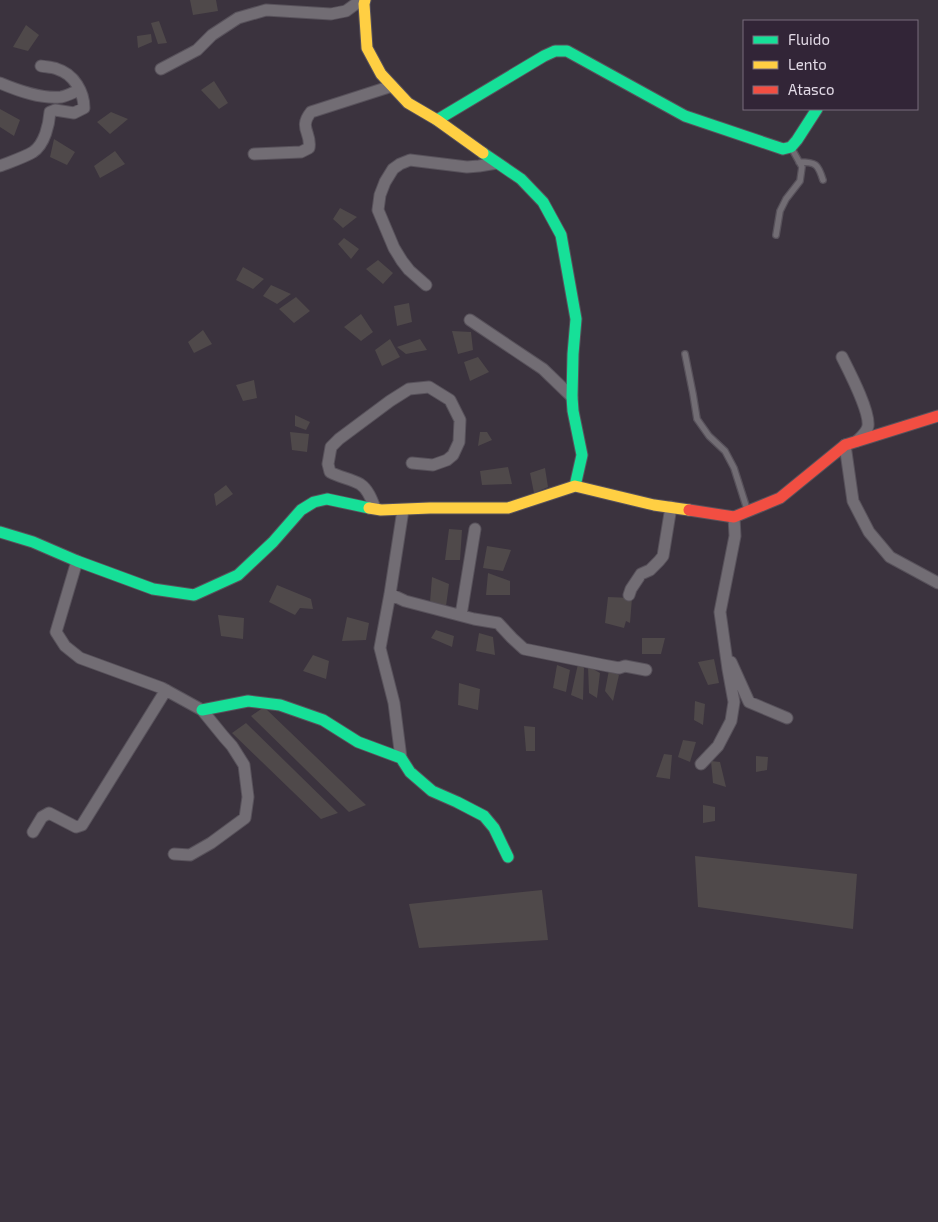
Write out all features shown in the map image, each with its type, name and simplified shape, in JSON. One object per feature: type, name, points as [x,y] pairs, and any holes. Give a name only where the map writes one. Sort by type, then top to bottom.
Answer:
[{"type":"street","points":[[161,69],[197,50],[212,35],[238,18],[266,10],[330,14],[346,11],[361,0]]},
{"type":"street","points":[[365,0],[367,48],[381,74],[408,103],[466,139],[521,179],[543,202],[561,235],[576,319],[572,397],[573,412],[582,455],[575,486]]},
{"type":"street","points":[[437,120],[555,51],[567,51],[686,116],[783,150],[791,147],[797,140],[816,110]]},
{"type":"street","points":[[0,166],[34,151],[48,127],[50,112],[55,110],[74,113],[84,108],[84,98],[74,79],[58,69],[41,66]]},
{"type":"street","points":[[0,83],[15,90],[42,96],[63,97],[80,90]]},
{"type":"street","points":[[254,154],[301,152],[309,148],[310,143],[305,127],[306,118],[311,112],[392,86]]},
{"type":"street","points":[[426,285],[402,261],[394,248],[378,210],[380,195],[392,169],[410,160],[467,167],[497,162]]},
{"type":"street","points":[[470,320],[543,370],[572,397]]},
{"type":"street","points":[[0,532],[33,542],[77,562],[153,589],[194,595],[238,575],[301,510],[314,502],[327,499],[381,510],[508,508],[575,486],[654,505],[734,517],[780,498],[865,432],[868,427],[868,417],[860,394],[842,356]]},
{"type":"street","points":[[375,508],[370,496],[362,485],[330,472],[328,464],[331,447],[390,401],[409,389],[429,387],[450,400],[460,420],[459,442],[453,455],[448,460],[433,465],[412,463]]},
{"type":"street","points":[[850,444],[938,416]]},
{"type":"street","points":[[850,444],[854,500],[869,532],[890,557],[938,583]]},
{"type":"street","points":[[629,595],[641,574],[650,570],[662,556],[671,507]]},
{"type":"street","points":[[403,510],[380,648],[394,703],[401,758],[410,772],[432,791],[484,816],[494,828],[508,856]]},
{"type":"street","points":[[701,764],[718,746],[731,721],[734,702],[720,612],[735,536],[734,517]]},
{"type":"street","points":[[461,615],[475,529]]},
{"type":"street","points":[[77,562],[56,632],[65,646],[80,658],[166,690],[202,710],[232,746],[244,765],[248,797],[245,818],[210,844],[190,854],[174,854]]},
{"type":"street","points":[[390,594],[405,601],[498,623],[524,649],[619,668],[625,666],[646,670]]},
{"type":"street","points":[[724,644],[749,702],[788,718]]},
{"type":"street","points":[[34,832],[42,817],[49,813],[76,827],[82,826],[166,690]]},
{"type":"street","points":[[202,710],[248,701],[280,705],[323,720],[358,742],[401,758]]},
{"type":"lane","points":[[776,235],[780,211],[800,180],[802,167],[791,147]]},
{"type":"lane","points":[[799,162],[811,162],[818,167],[823,180]]},
{"type":"lane","points":[[685,354],[697,419],[709,436],[725,452],[734,468],[748,511]]},
{"type":"building","points":[[190,0],[216,0],[218,11],[193,15]]},
{"type":"building","points":[[159,21],[167,43],[158,44],[151,23]]},
{"type":"building","points":[[26,25],[39,35],[28,51],[13,47]]},
{"type":"building","points":[[151,34],[152,42],[138,48],[137,36]]},
{"type":"building","points":[[214,81],[228,103],[219,109],[201,90]]},
{"type":"building","points":[[0,109],[20,120],[14,136],[0,127]]},
{"type":"building","points":[[111,112],[128,119],[110,134],[97,122]]},
{"type":"building","points":[[54,139],[75,152],[67,165],[50,157]]},
{"type":"building","points":[[115,151],[125,164],[100,178],[94,166]]},
{"type":"building","points":[[340,208],[357,217],[343,228],[333,219]]},
{"type":"building","points":[[344,238],[359,249],[351,259],[338,244]]},
{"type":"building","points":[[378,260],[393,273],[383,284],[366,269]]},
{"type":"building","points":[[243,267],[264,279],[253,289],[236,280]]},
{"type":"building","points":[[271,285],[291,294],[277,304],[263,296]]},
{"type":"building","points":[[296,297],[310,311],[294,323],[279,309]]},
{"type":"building","points":[[409,303],[412,322],[397,326],[394,306]]},
{"type":"building","points":[[361,314],[373,332],[361,341],[344,327]]},
{"type":"building","points":[[203,330],[212,344],[194,353],[188,342]]},
{"type":"building","points":[[452,331],[471,332],[473,350],[458,354]]},
{"type":"building","points":[[390,339],[400,357],[382,366],[375,350]]},
{"type":"building","points":[[420,339],[427,350],[406,354],[397,347]]},
{"type":"building","points":[[478,357],[489,372],[470,381],[464,362]]},
{"type":"building","points":[[254,380],[257,398],[243,401],[236,385]]},
{"type":"building","points":[[295,415],[310,422],[306,430],[295,426]]},
{"type":"building","points":[[290,432],[309,434],[307,452],[292,450]]},
{"type":"building","points":[[480,432],[487,432],[492,440],[478,446]]},
{"type":"building","points":[[508,467],[512,484],[482,485],[480,471]]},
{"type":"building","points":[[545,468],[548,487],[534,493],[530,473]]},
{"type":"building","points":[[226,485],[233,494],[216,506],[214,494]]},
{"type":"building","points":[[449,529],[462,530],[460,560],[445,560]]},
{"type":"building","points":[[487,546],[511,550],[503,571],[483,568]]},
{"type":"building","points":[[488,573],[510,581],[510,595],[486,595]]},
{"type":"building","points":[[432,577],[449,584],[446,606],[430,602]]},
{"type":"building","points":[[277,585],[311,599],[313,609],[300,608],[295,615],[269,602]]},
{"type":"building","points":[[608,597],[632,598],[630,623],[626,621],[624,628],[605,623]]},
{"type":"building","points":[[218,615],[244,618],[243,639],[221,636]]},
{"type":"building","points":[[347,617],[369,623],[366,640],[342,641]]},
{"type":"building","points":[[436,630],[454,636],[452,647],[431,638]]},
{"type":"building","points":[[479,633],[493,637],[495,655],[476,651]]},
{"type":"building","points":[[642,638],[665,638],[661,654],[642,654]]},
{"type":"building","points":[[313,655],[329,661],[326,679],[303,671]]},
{"type":"building","points":[[714,659],[719,683],[708,685],[698,662]]},
{"type":"building","points":[[578,664],[584,668],[583,700],[571,695]]},
{"type":"building","points":[[557,665],[570,670],[566,692],[553,688]]},
{"type":"building","points":[[588,666],[600,673],[597,698],[589,693]]},
{"type":"building","points":[[609,670],[619,675],[613,701],[605,691]]},
{"type":"building","points":[[459,683],[480,689],[478,710],[458,705]]},
{"type":"building","points":[[695,701],[705,704],[703,725],[694,720]]},
{"type":"building","points":[[264,707],[366,805],[349,812],[251,716]]},
{"type":"building","points":[[246,723],[338,813],[321,819],[232,733]]},
{"type":"building","points":[[524,726],[535,727],[535,751],[526,751]]},
{"type":"building","points":[[683,740],[696,742],[690,762],[678,757]]},
{"type":"building","points":[[664,754],[672,755],[670,779],[656,777]]},
{"type":"building","points":[[756,756],[768,757],[767,770],[756,772]]},
{"type":"building","points":[[711,761],[720,762],[726,787],[713,783]]},
{"type":"building","points":[[703,805],[715,807],[715,821],[703,823]]},
{"type":"building","points":[[695,856],[857,874],[853,929],[698,907]]},
{"type":"building","points":[[542,890],[548,940],[419,948],[409,904]]},
{"type":"traffic: fast","points":[[437,120],[555,51],[567,51],[685,116],[783,149],[791,147],[797,140],[816,110]]},
{"type":"traffic: fast","points":[[483,153],[521,179],[543,202],[561,235],[576,319],[572,397],[582,455],[575,486]]},
{"type":"traffic: fast","points":[[0,532],[33,542],[77,561],[153,589],[194,595],[238,575],[273,542],[301,510],[314,502],[327,499],[369,508]]},
{"type":"traffic: fast","points":[[202,710],[248,701],[280,705],[323,720],[358,742],[401,758],[410,772],[432,791],[484,816],[494,828],[508,857]]},
{"type":"traffic: slow","points":[[365,0],[367,48],[381,74],[408,103],[437,120],[483,153]]},
{"type":"traffic: slow","points":[[369,508],[381,510],[508,508],[575,486],[654,505],[689,510]]},
{"type":"traffic: jam","points":[[689,510],[734,517],[780,498],[845,445],[938,416]]}]
